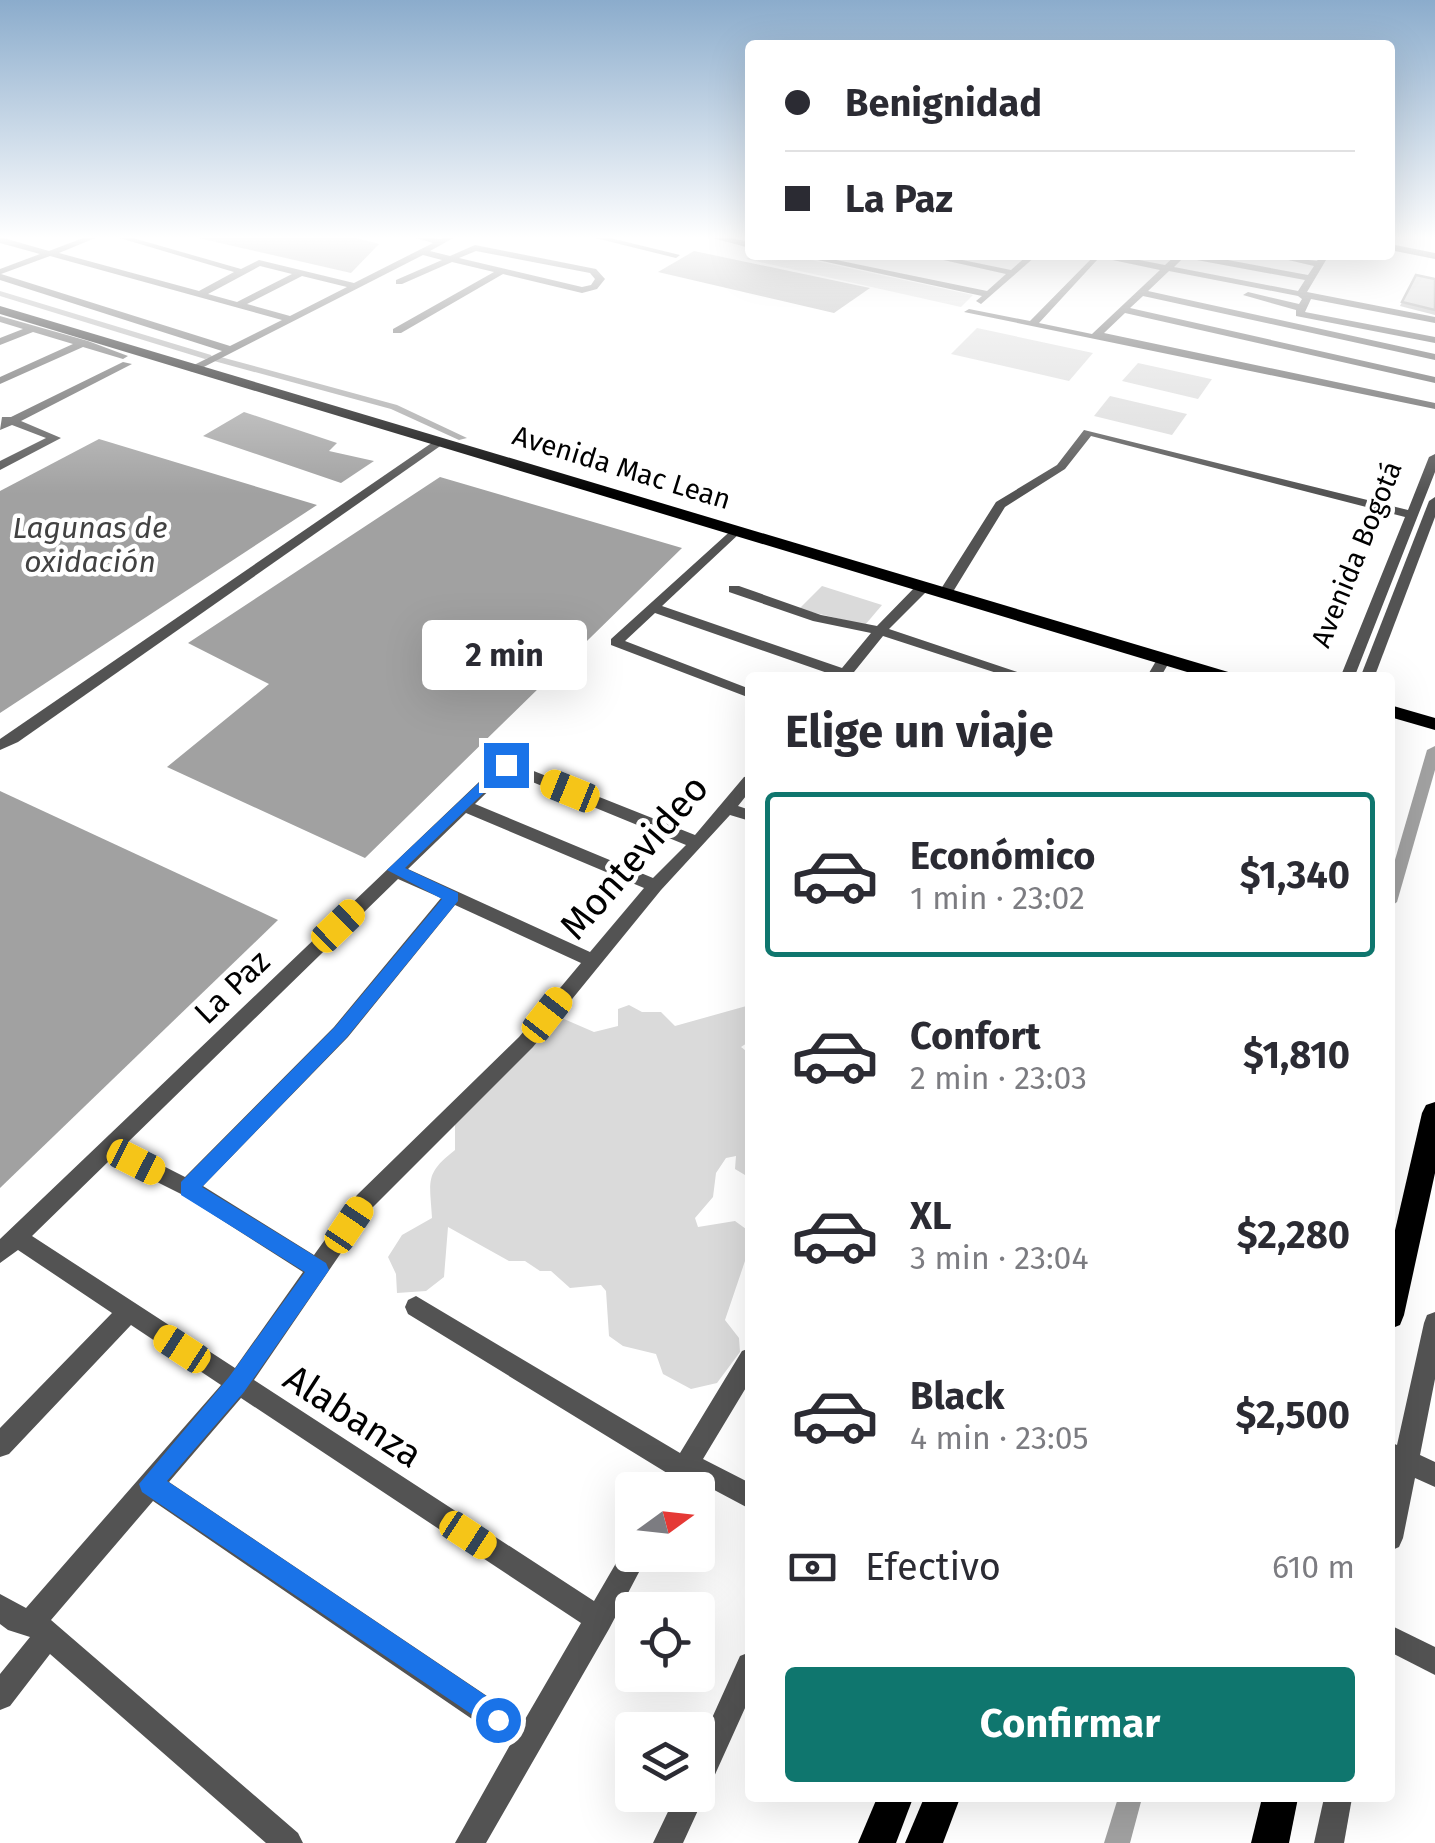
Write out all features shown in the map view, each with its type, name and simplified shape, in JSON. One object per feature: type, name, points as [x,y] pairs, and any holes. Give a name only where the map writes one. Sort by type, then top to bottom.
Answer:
[{"type":"main road","name":"Avenida Mac Lean","points":[[29,322],[1208,672]]},
{"type":"main road","points":[[1395,720],[1435,724]]},
{"type":"main road","points":[[1395,720],[1435,739]]},
{"type":"main road","points":[[1395,1293],[1435,1113]]},
{"type":"main road","points":[[877,1843],[893,1802]]},
{"type":"main road","points":[[924,1843],[940,1802]]},
{"type":"main road","points":[[1270,1843],[1279,1802]]},
{"type":"street","points":[[16,322],[38,326]]},
{"type":"street","points":[[145,322],[231,350]]},
{"type":"street","points":[[194,369],[286,322]]},
{"type":"street","points":[[397,331],[412,322]]},
{"type":"street","points":[[1014,322],[1435,406]]},
{"type":"street","points":[[1032,326],[1036,322]]},
{"type":"street","points":[[1097,336],[1112,322]]},
{"type":"street","points":[[1177,322],[1435,380]]},
{"type":"street","points":[[1275,322],[1435,357]]},
{"type":"street","points":[[1351,322],[1435,340]]},
{"type":"street","points":[[0,342],[38,326]]},
{"type":"street","points":[[0,381],[88,341],[125,360],[4,422]]},
{"type":"street","points":[[0,466],[55,438],[4,422]]},
{"type":"street","points":[[946,592],[1000,505],[1061,467],[1088,432],[1412,515]]},
{"type":"street","points":[[0,744],[13,739],[440,442]]},
{"type":"street","name":"Avenida Bogotá","points":[[1349,672],[1433,469]]},
{"type":"street","name":"Avenida Bogotá","points":[[1369,672],[1435,501]]},
{"type":"street","points":[[736,530],[616,642],[745,692]]},
{"type":"street","points":[[1387,576],[1404,580]]},
{"type":"street","points":[[851,672],[880,631],[924,586]]},
{"type":"street","points":[[734,589],[818,618],[880,631],[1009,672]]},
{"type":"street","points":[[655,608],[837,672]]},
{"type":"street","points":[[1156,672],[1164,659]]},
{"type":"street","name":"La Paz","points":[[9,1245],[506,765],[698,843]]},
{"type":"street","name":"Montevideo","points":[[0,1696],[40,1628],[150,1484],[237,1385],[364,1202],[526,1042],[592,960],[745,787]]},
{"type":"street","points":[[464,805],[656,886]]},
{"type":"street","points":[[727,808],[745,814]]},
{"type":"street","points":[[394,870],[592,960]]},
{"type":"street","points":[[188,1188],[341,1032],[452,897]]},
{"type":"street","points":[[110,1149],[188,1188],[319,1270]]},
{"type":"street","name":"Alabanza","points":[[9,1245],[127,1313],[600,1620]]},
{"type":"street","points":[[416,1307],[665,1472]]},
{"type":"street","points":[[0,1444],[127,1313]]},
{"type":"street","points":[[1395,1488],[1398,1458],[1435,1328]]},
{"type":"street","points":[[680,1472],[745,1366]]},
{"type":"street","points":[[1398,1458],[1435,1475]]},
{"type":"street","points":[[715,1476],[745,1493]]},
{"type":"street","points":[[150,1484],[530,1741]]},
{"type":"street","points":[[470,1843],[626,1572]]},
{"type":"street","points":[[0,1606],[17,1621],[40,1628],[288,1843]]},
{"type":"street","points":[[1395,1641],[1435,1662]]},
{"type":"street","points":[[715,1743],[745,1677]]},
{"type":"street","points":[[1329,1843],[1337,1802]]},
{"type":"street","points":[[668,1843],[683,1812]]},
{"type":"shaded area","points":[[977,328],[1093,353],[1069,381],[951,354]]},
{"type":"shaded area","points":[[1138,363],[1212,379],[1198,399],[1122,381]]},
{"type":"shaded area","points":[[1110,396],[1187,414],[1172,435],[1094,416]]},
{"type":"shaded area","points":[[822,586],[882,605],[865,625],[799,609]]},
{"type":"shaded area","points":[[629,1005],[642,1012],[661,1012],[675,1026],[745,1006],[745,1044],[741,1047],[745,1050],[745,1175],[735,1169],[736,1156],[726,1158],[716,1173],[713,1197],[695,1218],[698,1227],[735,1221],[745,1228],[745,1261],[725,1320],[739,1338],[740,1352],[717,1383],[691,1389],[663,1374],[656,1354],[623,1346],[609,1336],[606,1291],[601,1285],[570,1288],[551,1271],[540,1271],[525,1261],[509,1261],[448,1227],[444,1277],[426,1291],[397,1293],[396,1274],[388,1257],[402,1235],[432,1218],[431,1179],[455,1150],[455,1120],[557,1016],[594,1032],[618,1026],[618,1009]]},
{"type":"water","name":"Lagunas de oxidación","points":[[244,412],[337,443],[329,451],[374,461],[341,483],[203,436]]},
{"type":"water","name":"Lagunas de oxidación","points":[[99,439],[317,505],[0,713],[0,491]]},
{"type":"water","name":"Lagunas de oxidación","points":[[440,477],[682,548],[365,858],[167,767],[269,684],[188,643]]},
{"type":"water","points":[[0,791],[278,920],[0,1188]]},
{"type":"waterway","points":[[94,322],[208,357]]},
{"type":"waterway","points":[[217,359],[394,407],[462,438]]},
{"type":"waterway","points":[[1395,885],[1434,750]]},
{"type":"waterway","points":[[1117,1843],[1129,1802]]},
{"type":"route","points":[[498,1720],[150,1484],[237,1385],[319,1270],[188,1188],[341,1032],[452,897],[394,870],[506,765]]}]
